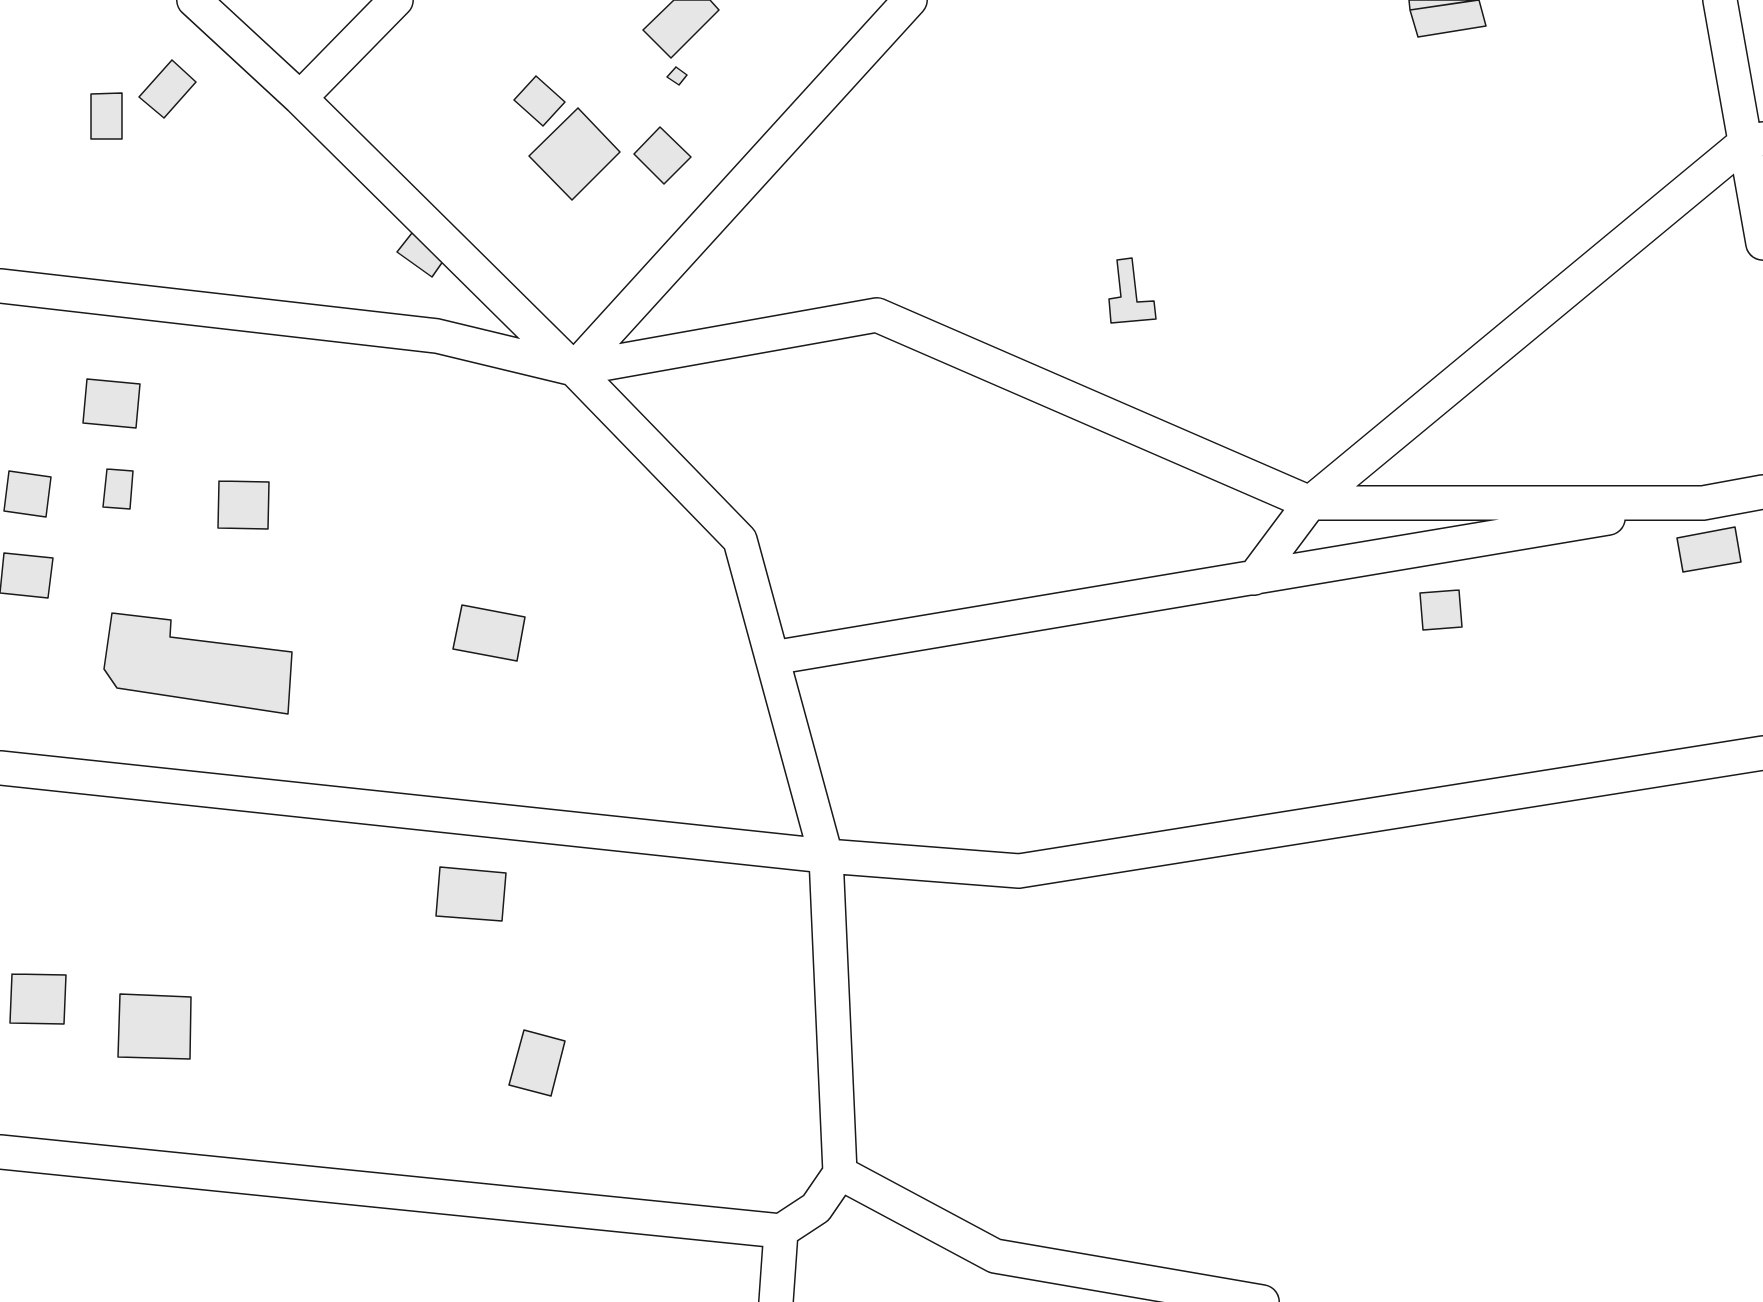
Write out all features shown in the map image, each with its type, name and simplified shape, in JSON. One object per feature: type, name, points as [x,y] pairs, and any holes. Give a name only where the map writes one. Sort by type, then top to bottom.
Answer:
[{"type":"street","points":[[0,1152],[780,1231],[816,1208],[840,1173],[826,856],[740,540],[574,369],[300,98],[194,0]]},
{"type":"street","points":[[300,98],[396,0]]},
{"type":"street","points":[[574,369],[909,0]]},
{"type":"street","points":[[1720,0],[1755,141],[1763,243]]},
{"type":"street","points":[[1254,578],[1310,502],[1755,141]]},
{"type":"street","points":[[0,285],[437,336],[574,369],[878,315],[1310,502],[1703,502]]},
{"type":"street","points":[[772,658],[1763,492]]},
{"type":"street","points":[[0,768],[826,856],[1019,871],[1763,753]]},
{"type":"street","points":[[840,1173],[995,1256],[1262,1302]]},
{"type":"street","points":[[776,1302],[780,1231]]},
{"type":"building","points":[[674,0],[710,0],[719,10],[671,58],[643,30]]},
{"type":"building","points":[[1409,0],[1477,0],[1410,10]]},
{"type":"building","points":[[1479,0],[1486,26],[1418,37],[1410,10]]},
{"type":"building","points":[[172,60],[196,82],[164,118],[139,97]]},
{"type":"building","points":[[676,67],[687,75],[679,85],[667,77]]},
{"type":"building","points":[[536,76],[565,102],[543,126],[514,100]]},
{"type":"building","points":[[122,93],[122,139],[91,139],[91,94]]},
{"type":"building","points":[[578,108],[620,152],[572,200],[529,156]]},
{"type":"building","points":[[660,127],[691,157],[664,184],[634,154]]},
{"type":"building","points":[[412,233],[446,257],[432,277],[397,252]]},
{"type":"building","points":[[1132,258],[1137,302],[1154,301],[1156,319],[1111,323],[1109,299],[1121,297],[1117,260]]},
{"type":"building","points":[[87,379],[140,384],[136,428],[83,423]]},
{"type":"building","points":[[107,469],[133,471],[130,509],[103,507]]},
{"type":"building","points":[[9,471],[51,477],[46,517],[4,511]]},
{"type":"building","points":[[219,481],[269,482],[268,529],[218,528]]},
{"type":"building","points":[[1735,527],[1741,562],[1683,572],[1677,538]]},
{"type":"building","points":[[4,553],[53,558],[48,598],[0,593]]},
{"type":"building","points":[[1459,590],[1462,627],[1423,630],[1420,593]]},
{"type":"building","points":[[462,605],[525,617],[517,661],[453,649]]},
{"type":"building","points":[[112,613],[171,620],[170,637],[292,652],[288,714],[117,688],[104,669]]},
{"type":"building","points":[[440,867],[506,873],[502,921],[436,916]]},
{"type":"building","points":[[12,974],[66,975],[64,1024],[10,1023]]},
{"type":"building","points":[[120,994],[191,997],[190,1059],[118,1057]]},
{"type":"building","points":[[524,1030],[565,1041],[551,1096],[509,1085]]}]
